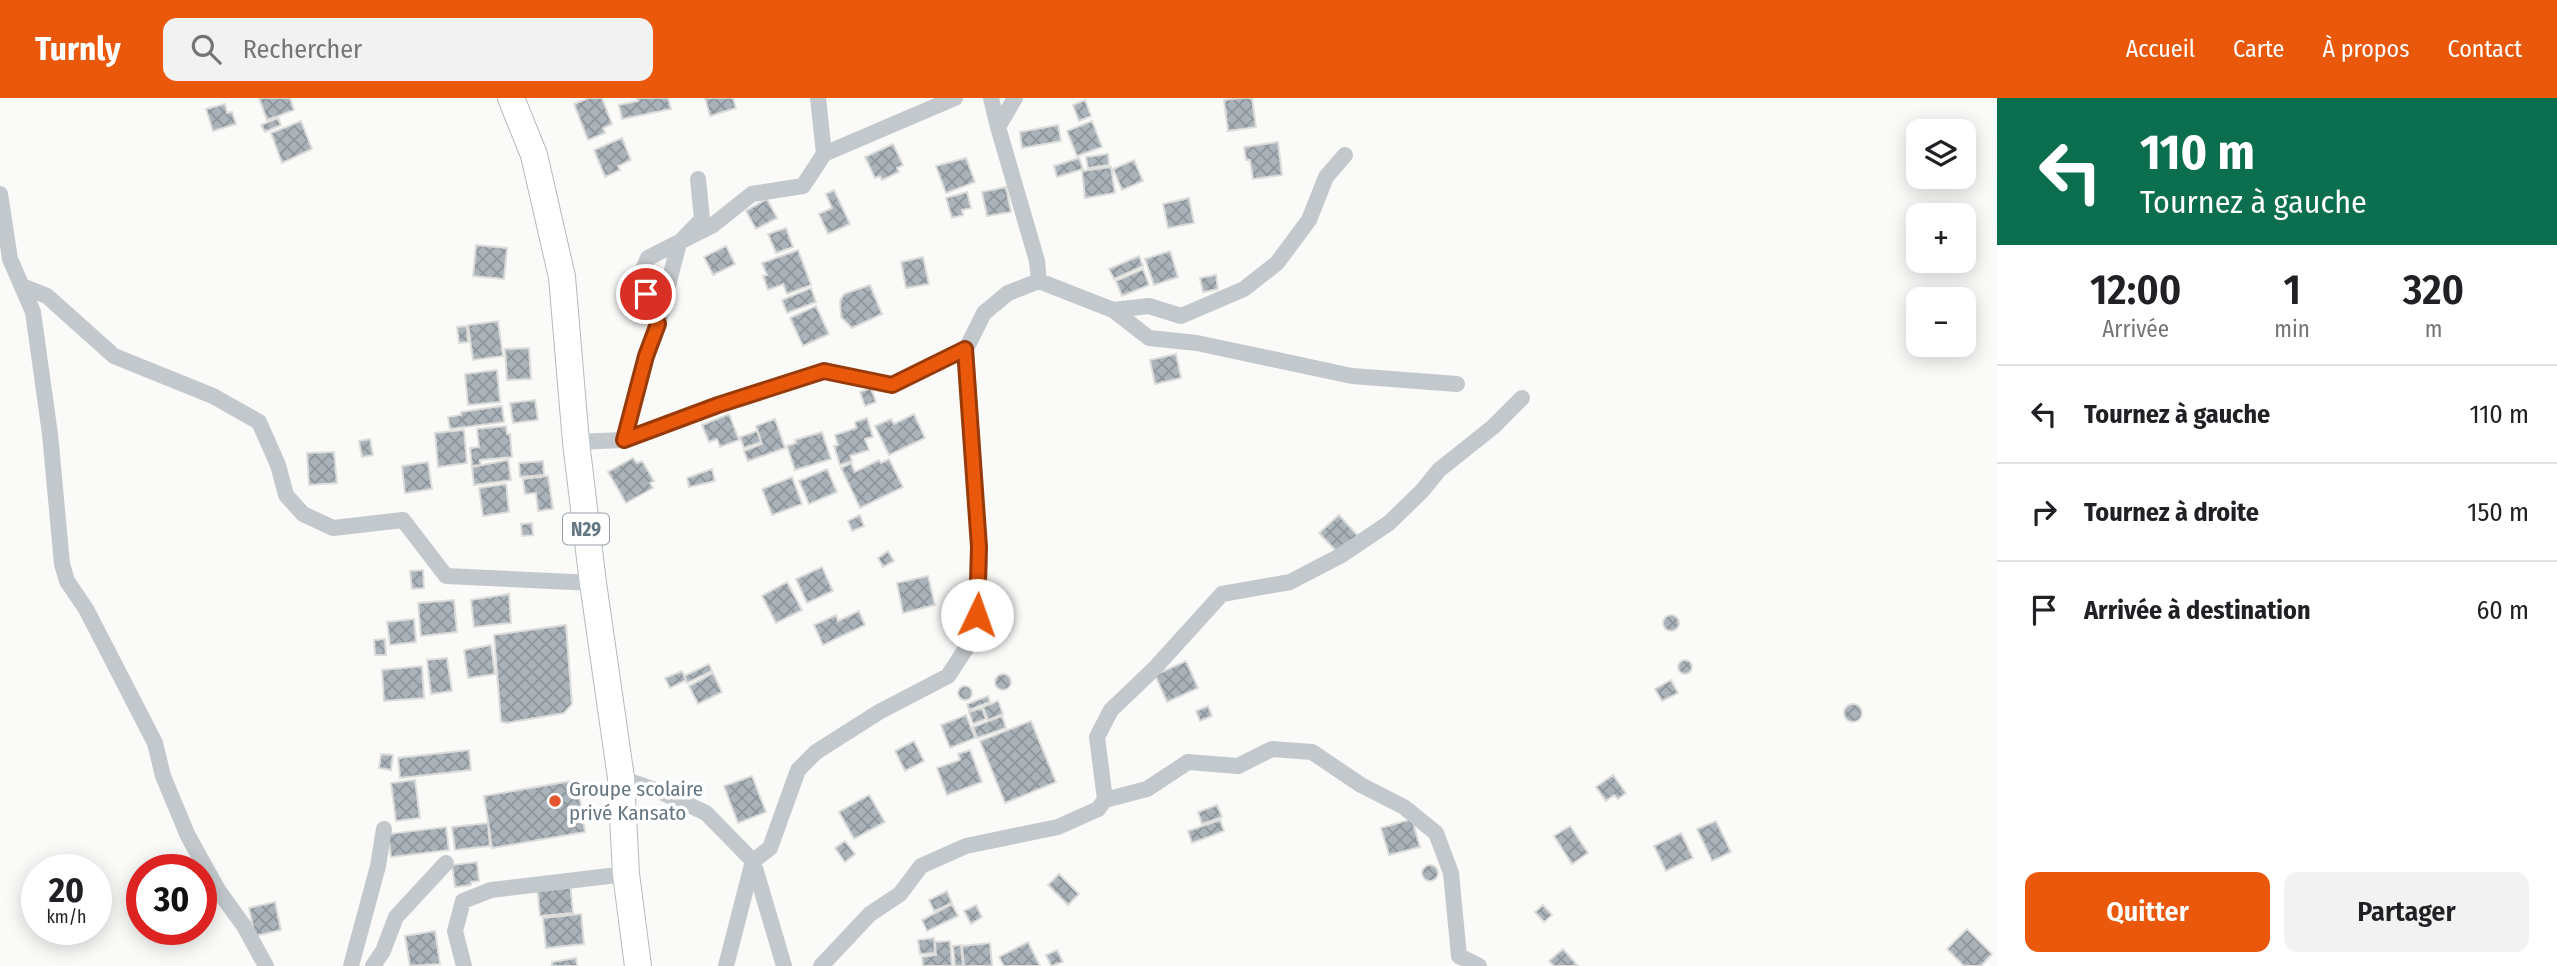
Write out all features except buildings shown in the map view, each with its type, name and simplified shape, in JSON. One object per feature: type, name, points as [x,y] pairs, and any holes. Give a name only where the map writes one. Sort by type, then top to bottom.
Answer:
[{"type":"main road","name":"N29","points":[[511,98],[534,155],[562,276],[576,442],[621,778],[626,874],[638,966]]},
{"type":"street","points":[[818,98],[824,154]]},
{"type":"street","points":[[658,324],[640,276],[648,258],[713,225],[752,194],[803,186],[824,154],[955,98]]},
{"type":"street","points":[[991,98],[1037,261],[1039,281]]},
{"type":"street","points":[[998,127],[1016,98]]},
{"type":"street","points":[[1113,310],[1149,306],[1181,316],[1244,289],[1277,263],[1309,220],[1326,177],[1345,155]]},
{"type":"street","points":[[624,440],[679,243],[702,219],[698,179]]},
{"type":"street","points":[[0,194],[10,259],[33,312],[50,434],[62,564],[68,581],[86,609],[155,743],[163,776],[188,836],[218,890],[244,926],[265,966]]},
{"type":"street","points":[[726,966],[752,861],[770,848],[798,770],[816,752],[879,712],[948,676],[967,647],[977,615],[980,562],[965,349],[984,313],[1009,293],[1039,281],[1113,310],[1149,338],[1197,343],[1352,376],[1457,384]]},
{"type":"street","points":[[22,286],[47,296],[114,356],[213,396],[260,422],[278,465],[286,495],[303,514],[333,528],[403,520],[446,576],[593,583]]},
{"type":"street","points":[[576,442],[624,440],[718,405],[824,371],[892,385],[965,349]]},
{"type":"street","points":[[1105,800],[1097,737],[1111,710],[1154,669],[1222,594],[1290,582],[1340,556],[1388,523],[1422,491],[1439,470],[1493,427],[1522,398]]},
{"type":"street","points":[[821,966],[870,915],[900,894],[921,866],[966,846],[1058,827],[1098,809],[1105,800],[1147,789],[1188,762],[1238,766],[1272,749],[1312,752],[1362,785],[1404,807],[1436,833],[1451,873],[1459,956],[1479,966]]},
{"type":"street","points":[[621,778],[661,792],[706,813],[752,861],[784,966]]},
{"type":"street","points":[[351,966],[378,866],[384,829]]},
{"type":"street","points":[[373,966],[383,951],[396,917],[446,863]]},
{"type":"street","points":[[464,966],[455,931],[463,901],[491,890],[626,874]]},
{"type":"place","name":"Groupe scolaire privé Kansato","points":[[555,801]]},
{"type":"route","points":[[646,294],[658,324],[646,356],[624,440],[718,405],[824,371],[892,385],[965,349],[980,562],[977,615]]}]
